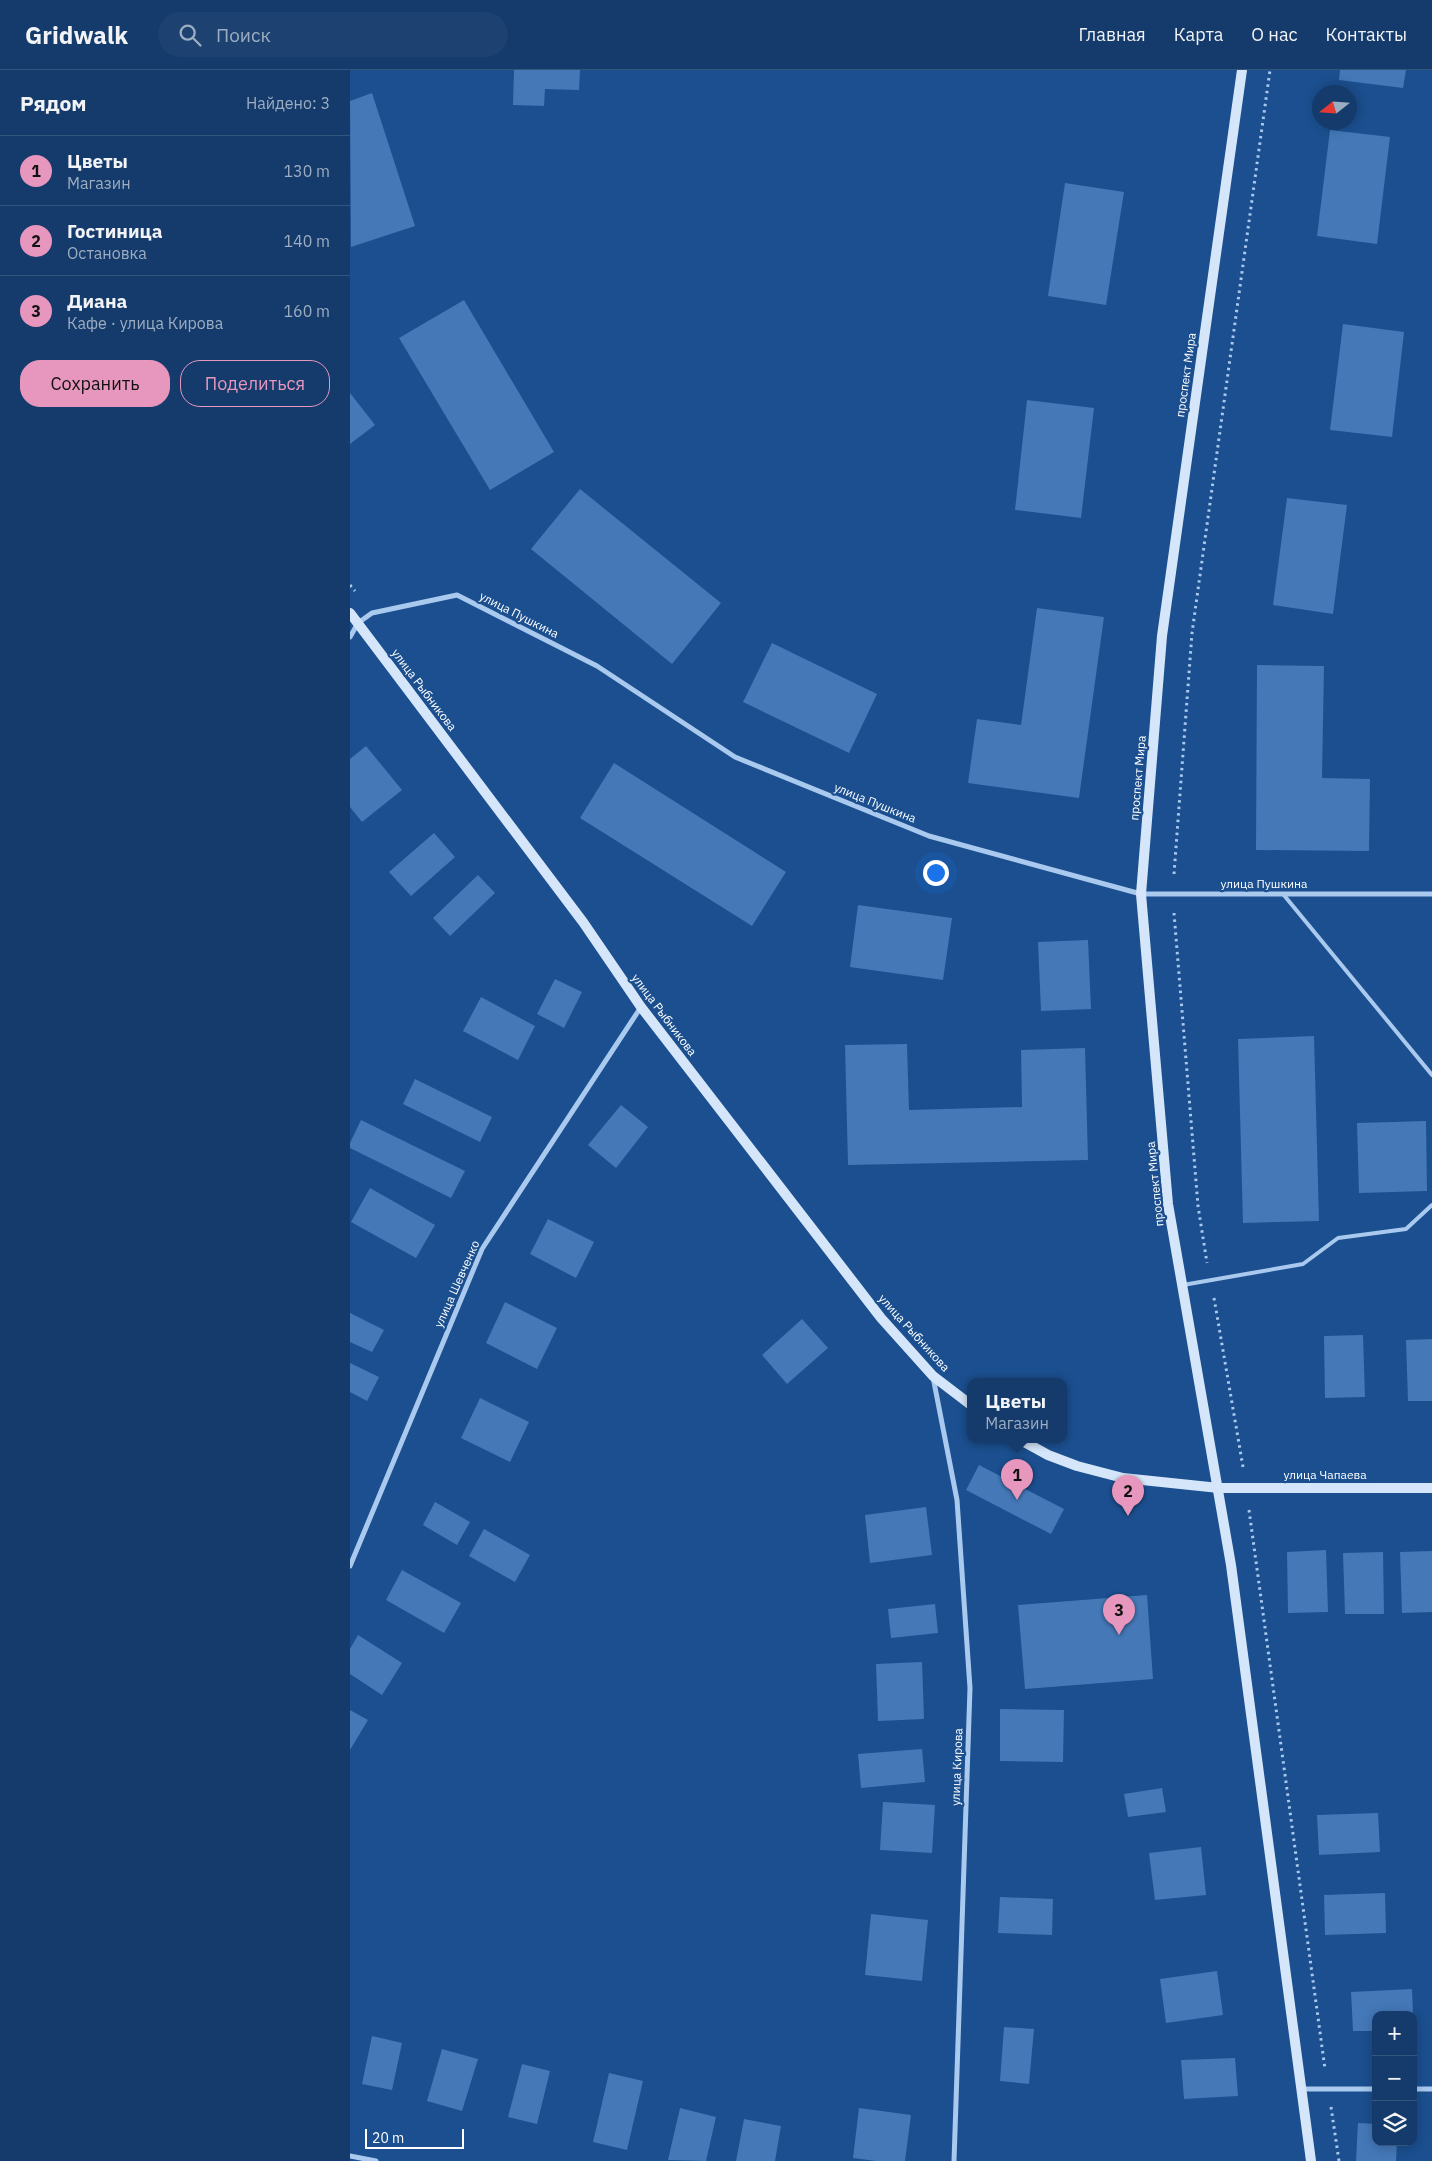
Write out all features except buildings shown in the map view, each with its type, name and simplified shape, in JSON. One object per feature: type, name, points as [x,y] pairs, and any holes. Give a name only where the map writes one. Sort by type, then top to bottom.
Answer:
[{"type":"main road","name":"проспект Мира","points":[[1242,70],[1162,636],[1141,894],[1168,1204],[1231,1565],[1311,2161]]},
{"type":"main road","name":"улица Рыбникова","points":[[350,613],[582,922],[641,1007],[881,1318],[933,1376],[967,1402]]},
{"type":"main road","points":[[1026,1443],[1048,1455],[1077,1466],[1124,1478],[1219,1488]]},
{"type":"main road","name":"улица Чапаева","points":[[1219,1488],[1432,1488]]},
{"type":"street","name":"улица Пушкина","points":[[358,623],[372,613],[457,595],[596,666],[735,757],[929,836],[1141,894],[1432,894]]},
{"type":"street","points":[[350,637],[358,623]]},
{"type":"street","name":"улица Шевченко","points":[[350,1566],[482,1249],[641,1007]]},
{"type":"street","name":"улица Кирова","points":[[933,1376],[957,1500],[970,1688],[954,2161]]},
{"type":"street","points":[[1300,2089],[1372,2089]]},
{"type":"street","points":[[1417,2089],[1432,2089]]},
{"type":"street","points":[[350,2156],[376,2161]]},
{"type":"lane","points":[[1283,894],[1432,1075]]},
{"type":"lane","points":[[1183,1285],[1303,1264],[1338,1238],[1406,1229],[1432,1205]]},
{"type":"path","points":[[1270,70],[1192,633],[1172,894],[1197,1197],[1246,1488],[1338,2161]]},
{"type":"place","name":"Цветы","points":[[1017,1500]]},
{"type":"place","name":"Гостиница","points":[[1128,1516]]},
{"type":"place","name":"Диана","points":[[1119,1635]]}]
